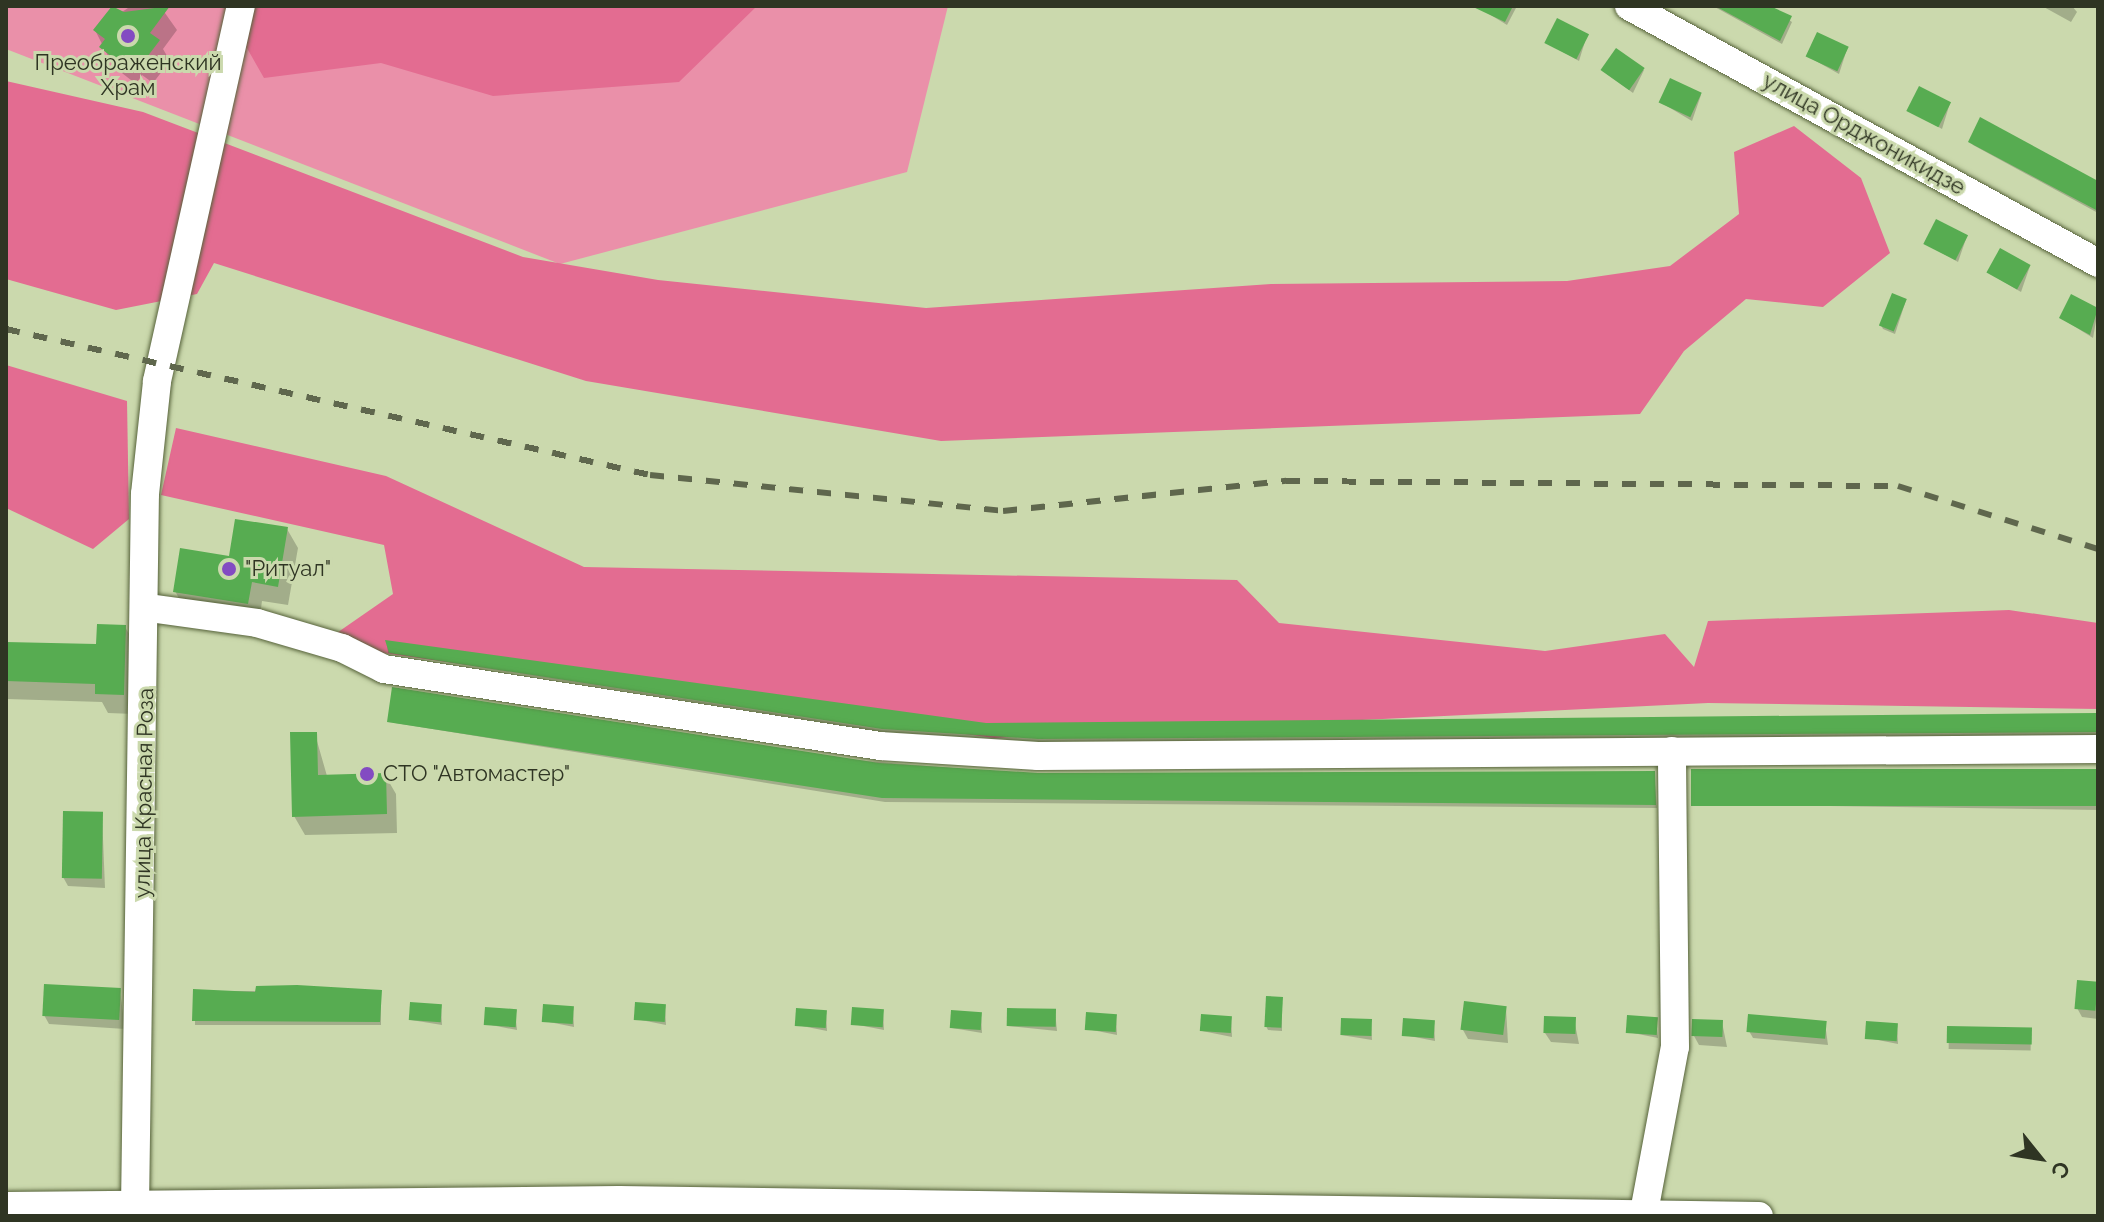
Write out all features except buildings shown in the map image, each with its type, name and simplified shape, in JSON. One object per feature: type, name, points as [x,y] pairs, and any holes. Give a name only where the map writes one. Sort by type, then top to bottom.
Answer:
[{"type":"street","name":"улица Красная Роза","points":[[135,1207],[149,608],[145,494],[157,381],[241,6]]},
{"type":"street","name":"улица Орджоникидзе","points":[[1629,6],[2098,263]]},
{"type":"street","points":[[149,608],[257,623],[342,648],[384,669],[880,746],[1038,756],[2098,749]]},
{"type":"street","points":[[1644,1212],[1675,1047],[1672,751]]},
{"type":"street","points":[[6,1206],[1644,1212],[1759,1216]]},
{"type":"shaded area","points":[[6,6],[948,6],[907,172],[560,264],[6,49]]},
{"type":"shaded area","points":[[223,6],[757,6],[679,82],[493,96],[381,63],[264,78]]},
{"type":"shaded area","points":[[6,81],[143,112],[523,257],[658,280],[926,308],[1271,284],[1567,281],[1670,266],[1739,214],[1734,152],[1794,126],[1861,178],[1890,253],[1823,307],[1746,299],[1684,351],[1640,414],[941,441],[586,381],[214,263],[197,294],[116,310],[6,279]]},
{"type":"shaded area","points":[[6,365],[127,401],[129,519],[93,549],[6,508]]},
{"type":"shaded area","points":[[176,428],[386,476],[584,567],[1237,580],[1279,623],[1545,651],[1665,634],[1694,667],[1708,621],[2009,610],[2098,623],[2098,709],[1708,703],[994,738],[382,653],[331,637],[393,594],[384,545],[161,495]]},
{"type":"railway","points":[[6,329],[650,475],[1003,511],[1286,481],[1898,486],[2098,549]]},
{"type":"place","name":"Преображенский Храм","points":[[128,36]]},
{"type":"place","name":"\"Ритуал\"","points":[[229,569]]},
{"type":"place","name":"СТО \"Автомастер\"","points":[[367,774]]}]
